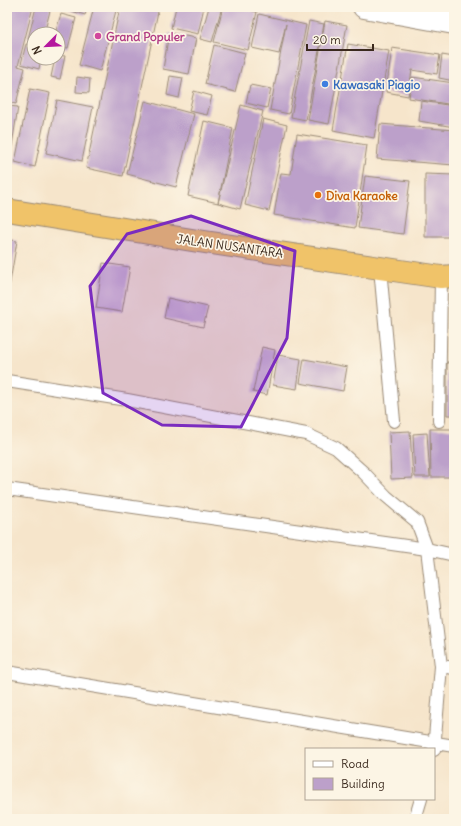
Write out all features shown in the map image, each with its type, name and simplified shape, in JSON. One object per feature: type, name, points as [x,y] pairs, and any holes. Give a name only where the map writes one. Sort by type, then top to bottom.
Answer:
[{"type":"highway","name":"JALAN NUSANTARA","points":[[7,210],[198,241],[380,268],[448,276]]},
{"type":"street","points":[[364,7],[454,23]]},
{"type":"lane","points":[[380,268],[394,421]]},
{"type":"lane","points":[[438,421],[448,276]]},
{"type":"lane","points":[[7,381],[127,400],[306,434],[336,448],[364,473],[386,496],[417,522],[427,549],[441,666],[435,746]]},
{"type":"lane","points":[[7,489],[427,549],[454,556]]},
{"type":"lane","points":[[441,666],[454,668]]},
{"type":"lane","points":[[7,672],[435,746],[454,746]]},
{"type":"lane","points":[[415,819],[421,800]]},
{"type":"highlighted area","points":[[191,216],[295,251],[287,338],[241,427],[162,425],[103,393],[90,286],[127,234]]},
{"type":"building","points":[[12,7],[33,7],[28,26],[26,26],[26,35],[18,66],[25,68],[16,104],[7,102],[7,28]]},
{"type":"building","points":[[36,7],[51,7],[46,26],[31,26]]},
{"type":"building","points":[[58,7],[88,7],[85,15]]},
{"type":"building","name":"Grand Populer","points":[[94,7],[117,7],[100,71],[79,65]]},
{"type":"building","points":[[120,7],[159,7],[123,176],[86,168]]},
{"type":"building","points":[[176,7],[204,7],[198,34],[171,28]]},
{"type":"building","points":[[209,7],[222,7],[212,42],[200,39]]},
{"type":"building","points":[[223,7],[236,7],[257,12],[248,50],[214,42]]},
{"type":"building","points":[[61,14],[76,18],[68,48],[66,48],[66,26],[57,26]]},
{"type":"building","points":[[259,14],[306,25],[289,114],[270,110],[286,24],[279,54],[252,48]]},
{"type":"building","points":[[309,21],[324,24],[306,120],[291,117]]},
{"type":"building","name":"Kawasaki Piagio","points":[[325,21],[347,25],[329,124],[308,120]]},
{"type":"building","points":[[169,33],[196,38],[189,74],[163,69]]},
{"type":"building","points":[[26,44],[26,65],[21,64]]},
{"type":"building","points":[[348,44],[389,51],[374,138],[333,130]]},
{"type":"building","points":[[214,45],[245,53],[235,92],[205,84]]},
{"type":"building","points":[[392,48],[440,55],[437,74],[412,70],[408,96],[386,92]]},
{"type":"building","points":[[442,55],[454,57],[454,81],[439,78]]},
{"type":"building","points":[[28,66],[40,66],[39,69]]},
{"type":"building","points":[[53,66],[63,66],[60,79],[51,77]]},
{"type":"building","points":[[170,76],[183,78],[179,98],[167,95]]},
{"type":"building","points":[[77,77],[90,79],[89,93],[76,92]]},
{"type":"building","points":[[412,77],[454,83],[454,105],[409,98]]},
{"type":"building","points":[[250,85],[271,89],[267,108],[246,103]]},
{"type":"building","points":[[30,89],[50,93],[35,167],[15,162]]},
{"type":"building","points":[[194,91],[212,96],[207,115],[189,111]]},
{"type":"building","points":[[57,100],[93,107],[82,161],[46,153]]},
{"type":"building","points":[[145,101],[194,114],[176,187],[127,174]]},
{"type":"building","points":[[421,101],[454,106],[454,127],[419,121]]},
{"type":"building","points":[[241,105],[263,111],[240,209],[218,203]]},
{"type":"building","points":[[7,106],[18,107],[10,158],[7,158]]},
{"type":"building","points":[[263,119],[287,125],[269,211],[245,205]]},
{"type":"building","points":[[204,121],[233,128],[218,203],[188,196]]},
{"type":"building","points":[[380,124],[454,130],[454,165],[377,159]]},
{"type":"building","name":"Diva Karaoke","points":[[297,134],[367,145],[355,228],[274,215],[281,173],[291,174]]},
{"type":"building","points":[[425,174],[454,175],[454,237],[425,237]]},
{"type":"building","points":[[365,176],[410,181],[403,234],[358,228]]},
{"type":"building","points":[[7,239],[17,241],[8,294],[7,294]]},
{"type":"building","points":[[103,263],[130,267],[122,312],[96,308]]},
{"type":"building","points":[[168,298],[208,307],[203,327],[164,318]]},
{"type":"building","points":[[262,347],[275,350],[267,395],[253,392]]},
{"type":"building","points":[[278,355],[301,359],[297,389],[273,385]]},
{"type":"building","points":[[304,359],[347,367],[343,391],[300,383]]},
{"type":"building","points":[[447,362],[454,362],[454,415],[447,415]]},
{"type":"building","points":[[430,429],[454,429],[454,477],[431,477]]},
{"type":"building","points":[[410,431],[413,478],[391,479],[389,432]]},
{"type":"building","points":[[427,433],[430,477],[415,477],[413,434]]},
{"type":"place","name":"Grand Populer","points":[[98,36]]},
{"type":"place","name":"Kawasaki Piagio","points":[[325,84]]},
{"type":"place","name":"Diva Karaoke","points":[[318,195]]}]
